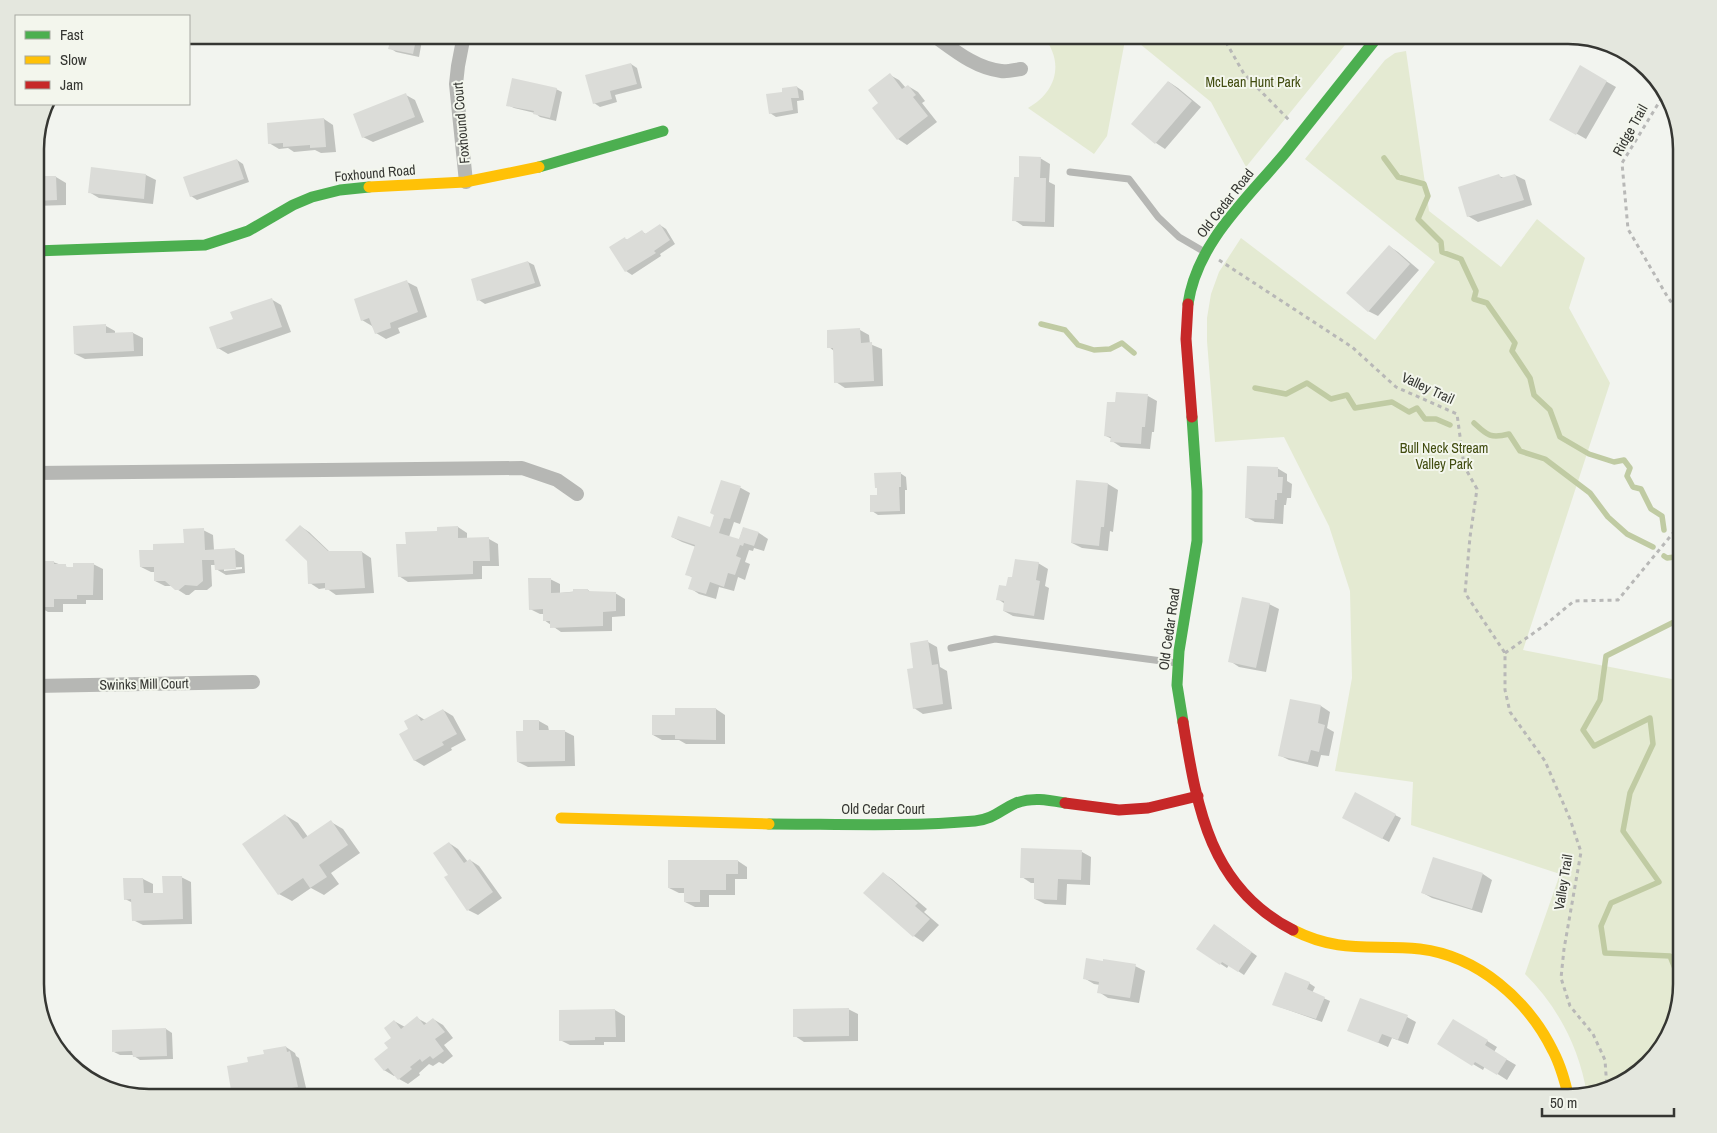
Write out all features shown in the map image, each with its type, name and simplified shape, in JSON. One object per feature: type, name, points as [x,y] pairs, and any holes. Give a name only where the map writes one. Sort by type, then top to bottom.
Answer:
[{"type":"street","name":"Foxhound Court","points":[[462,44],[456,84],[466,182]]},
{"type":"street","points":[[946,44],[968,60],[987,68],[1002,71],[1021,69]]},
{"type":"street","name":"Old Cedar Road","points":[[1372,44],[1302,132],[1233,214],[1206,252],[1194,276],[1186,326],[1186,350],[1196,468],[1198,526],[1195,563],[1182,625],[1178,663],[1178,696],[1189,760],[1205,826],[1225,871],[1249,899],[1273,918],[1298,932],[1324,942],[1353,948],[1416,949],[1440,953],[1465,962],[1486,974],[1516,999],[1536,1022],[1552,1047],[1566,1089]]},
{"type":"street","name":"Foxhound Road","points":[[44,251],[205,245],[227,240],[249,230],[289,207],[321,194],[368,186],[466,182],[535,168],[663,131]]},
{"type":"street","points":[[44,473],[522,468],[557,480],[577,494]]},
{"type":"street","name":"Swinks Mill Court","points":[[44,686],[253,682]]},
{"type":"street","name":"Old Cedar Court","points":[[561,818],[731,824],[942,824],[983,820],[1026,800],[1040,799],[1084,807],[1119,810],[1148,808],[1198,796]]},
{"type":"lane","points":[[1070,172],[1129,179],[1158,217],[1179,237],[1206,252]]},
{"type":"lane","points":[[951,648],[995,639],[1178,663]]},
{"type":"path","points":[[1227,44],[1244,74],[1302,132]]},
{"type":"path","name":"Ridge Trail","points":[[1661,99],[1622,162],[1628,229],[1673,305]]},
{"type":"path","name":"Valley Trail","points":[[1206,252],[1352,347],[1396,387],[1457,414],[1464,466],[1476,489],[1465,593],[1505,653],[1505,690],[1510,712],[1545,761],[1570,819],[1581,852],[1564,949],[1561,978],[1570,1006],[1593,1034],[1605,1060],[1608,1081]]},
{"type":"path","points":[[1505,653],[1545,625],[1574,601],[1618,600],[1673,533]]},
{"type":"green space","points":[[1124,44],[1107,136],[1094,154],[1028,108],[1046,94],[1055,75],[1054,55],[1049,45]]},
{"type":"green space","name":"McLean Hunt Park","points":[[1140,44],[1346,44],[1246,167],[1211,102]]},
{"type":"green space","name":"Bull Neck Stream Valley Park","points":[[1406,51],[1429,211],[1501,267],[1537,219],[1585,258],[1569,308],[1610,383],[1523,650],[1673,679],[1673,985],[1671,1005],[1662,1031],[1656,1043],[1647,1054],[1627,1072],[1596,1086],[1585,1088],[1573,1044],[1557,1014],[1525,974],[1560,874],[1411,825],[1413,782],[1335,771],[1352,678],[1350,591],[1329,526],[1284,437],[1215,442],[1207,318],[1211,294],[1219,272],[1241,238],[1375,340],[1435,262],[1305,159],[1385,60],[1395,53]]},
{"type":"building","points":[[389,44],[415,44],[413,54],[388,49]]},
{"type":"building","points":[[631,63],[637,84],[610,91],[612,99],[593,104],[585,75]]},
{"type":"building","points":[[1580,65],[1607,81],[1576,135],[1549,120]]},
{"type":"building","points":[[890,73],[902,89],[908,85],[916,95],[913,97],[928,116],[897,140],[872,108],[878,103],[868,90]]},
{"type":"building","points":[[512,78],[557,88],[550,118],[533,114],[534,111],[506,106]]},
{"type":"building","points":[[1168,81],[1192,101],[1155,144],[1131,124]]},
{"type":"building","points":[[797,86],[799,98],[791,98],[793,110],[769,114],[766,94],[782,92],[782,88]]},
{"type":"building","points":[[406,93],[415,117],[362,138],[353,114]]},
{"type":"building","points":[[324,118],[326,147],[310,148],[310,145],[283,147],[283,143],[268,144],[267,123]]},
{"type":"building","points":[[1019,156],[1041,157],[1040,178],[1046,178],[1045,222],[1012,221],[1014,177],[1019,177]]},
{"type":"building","points":[[237,159],[244,179],[190,197],[183,177]]},
{"type":"building","points":[[91,167],[146,174],[144,199],[88,193]]},
{"type":"building","points":[[1499,174],[1501,178],[1515,174],[1524,200],[1467,217],[1458,187]]},
{"type":"building","points":[[44,176],[56,176],[57,200],[44,201]]},
{"type":"building","points":[[660,224],[670,240],[654,251],[656,253],[625,272],[609,247],[625,237],[626,240],[642,230],[645,234]]},
{"type":"building","points":[[1389,245],[1410,264],[1368,312],[1346,293]]},
{"type":"building","points":[[528,261],[535,283],[477,301],[471,279]]},
{"type":"building","points":[[407,280],[418,312],[390,323],[391,328],[375,334],[369,318],[361,321],[354,299]]},
{"type":"building","points":[[272,298],[282,327],[217,349],[209,327],[233,319],[230,312]]},
{"type":"building","points":[[106,324],[106,333],[133,332],[134,351],[74,354],[73,326]]},
{"type":"building","points":[[860,328],[861,343],[872,342],[874,381],[834,383],[833,348],[827,348],[827,330]]},
{"type":"building","points":[[1116,392],[1148,394],[1145,427],[1142,427],[1141,444],[1110,442],[1111,437],[1104,436],[1107,402],[1115,402]]},
{"type":"building","points":[[1247,466],[1278,467],[1278,477],[1283,477],[1282,493],[1277,493],[1274,519],[1245,518]]},
{"type":"building","points":[[901,472],[901,487],[899,487],[900,511],[870,512],[870,495],[877,495],[874,473]]},
{"type":"building","points":[[721,480],[741,486],[730,519],[724,518],[719,533],[739,539],[743,527],[759,532],[754,546],[744,543],[743,546],[740,545],[736,556],[741,558],[735,575],[728,573],[724,587],[710,582],[706,594],[688,589],[692,577],[685,575],[695,545],[671,537],[678,516],[710,527],[714,515],[710,513]]},
{"type":"building","points":[[1076,480],[1108,483],[1104,527],[1101,527],[1099,546],[1071,543]]},
{"type":"building","points":[[300,525],[328,551],[362,551],[365,588],[325,590],[325,583],[308,584],[307,561],[285,540]]},
{"type":"building","points":[[458,526],[458,538],[489,537],[490,561],[473,561],[473,574],[398,577],[396,544],[406,544],[405,532],[437,531],[437,527]]},
{"type":"building","points":[[204,528],[205,550],[235,548],[236,569],[215,570],[214,560],[202,560],[203,581],[197,586],[185,585],[179,590],[175,590],[165,581],[154,581],[154,567],[140,567],[139,550],[153,550],[153,544],[184,543],[183,529]]},
{"type":"building","points":[[1015,559],[1039,562],[1036,580],[1040,581],[1034,616],[1003,611],[1004,601],[996,600],[999,585],[1006,586],[1008,577],[1012,577]]},
{"type":"building","points":[[44,561],[54,561],[54,564],[66,564],[66,567],[73,567],[73,563],[94,563],[93,595],[77,595],[77,599],[54,599],[54,607],[44,607]]},
{"type":"building","points":[[528,578],[551,578],[551,593],[573,592],[573,589],[616,592],[616,611],[603,612],[603,626],[550,628],[550,621],[543,621],[543,609],[529,610]]},
{"type":"building","points":[[1242,597],[1270,603],[1256,668],[1228,662]]},
{"type":"building","points":[[928,640],[932,665],[938,664],[943,704],[913,709],[907,669],[913,668],[910,643]]},
{"type":"building","points":[[1290,699],[1321,705],[1318,723],[1325,725],[1319,752],[1311,750],[1308,762],[1278,756]]},
{"type":"building","points":[[675,708],[716,708],[716,740],[675,739],[675,735],[652,735],[652,715],[675,715]]},
{"type":"building","points":[[443,709],[457,734],[442,742],[444,745],[414,761],[399,734],[408,729],[404,721],[417,714],[421,721]]},
{"type":"building","points":[[523,720],[539,720],[539,730],[565,730],[565,761],[517,762],[516,731],[523,731]]},
{"type":"building","points":[[1355,792],[1396,814],[1382,839],[1342,818]]},
{"type":"building","points":[[285,814],[303,839],[331,820],[348,845],[319,865],[327,877],[310,888],[303,878],[278,895],[242,844]]},
{"type":"building","points":[[449,842],[464,863],[470,859],[493,892],[467,911],[444,877],[448,875],[433,853]]},
{"type":"building","points":[[1021,848],[1082,850],[1081,880],[1058,879],[1057,900],[1034,899],[1034,878],[1020,878]]},
{"type":"building","points":[[1433,857],[1483,873],[1472,909],[1421,893]]},
{"type":"building","points":[[668,860],[738,860],[738,874],[726,874],[726,890],[700,890],[700,902],[684,902],[684,888],[668,888]]},
{"type":"building","points":[[883,872],[918,903],[915,906],[930,919],[913,937],[863,893]]},
{"type":"building","points":[[162,876],[182,876],[183,919],[132,921],[131,899],[124,900],[123,878],[143,878],[144,893],[163,893]]},
{"type":"building","points":[[1214,924],[1252,952],[1238,972],[1222,962],[1220,965],[1196,949]]},
{"type":"building","points":[[1086,958],[1136,964],[1130,998],[1097,993],[1099,982],[1083,979]]},
{"type":"building","points":[[1285,972],[1310,982],[1307,989],[1325,997],[1316,1019],[1272,1005]]},
{"type":"building","points":[[1360,998],[1408,1015],[1398,1040],[1382,1034],[1378,1043],[1347,1031]]},
{"type":"building","points":[[849,1008],[849,1036],[793,1037],[793,1009]]},
{"type":"building","points":[[615,1009],[616,1037],[595,1037],[595,1040],[559,1041],[559,1010]]},
{"type":"building","points":[[417,1016],[424,1025],[433,1018],[445,1032],[435,1039],[444,1051],[433,1059],[430,1056],[422,1062],[420,1059],[410,1067],[412,1069],[398,1080],[388,1068],[384,1071],[374,1059],[388,1048],[384,1043],[391,1038],[384,1028],[394,1020],[401,1029]]},
{"type":"building","points":[[1453,1019],[1488,1040],[1485,1045],[1507,1059],[1497,1075],[1475,1062],[1472,1066],[1437,1044]]},
{"type":"building","points":[[166,1028],[167,1056],[133,1057],[132,1051],[112,1052],[112,1030]]},
{"type":"building","points":[[286,1046],[287,1052],[290,1051],[298,1087],[286,1089],[231,1089],[227,1066],[248,1062],[247,1057],[264,1054],[263,1050]]},
{"type":"waterway","points":[[1384,158],[1398,177],[1424,184],[1428,196],[1418,219],[1441,242],[1442,252],[1461,259],[1476,291],[1474,299],[1487,303],[1515,343],[1512,351],[1530,378],[1534,395],[1550,410],[1560,437],[1589,454],[1614,462],[1624,460],[1630,468],[1627,476],[1633,487],[1641,489],[1651,509],[1662,516],[1664,530]]},
{"type":"waterway","points":[[1041,324],[1065,330],[1078,345],[1094,350],[1110,349],[1122,343],[1134,353]]},
{"type":"waterway","points":[[1255,388],[1286,394],[1307,383],[1331,399],[1347,395],[1355,408],[1392,402],[1409,412],[1417,408],[1425,419],[1436,419],[1450,425]]},
{"type":"waterway","points":[[1474,423],[1489,435],[1509,434],[1520,451],[1545,459],[1590,493],[1608,517],[1627,534],[1653,547]]},
{"type":"waterway","points":[[1664,556],[1667,558],[1673,557]]},
{"type":"waterway","points":[[1673,622],[1606,656],[1600,700],[1583,730],[1594,746],[1650,718],[1653,744],[1630,793],[1623,831],[1659,882],[1611,903],[1601,926],[1605,953],[1670,956],[1673,964]]},
{"type":"traffic: fast","points":[[1188,304],[1193,282],[1202,261],[1226,222],[1286,152],[1372,44]]},
{"type":"traffic: fast","points":[[539,167],[663,131]]},
{"type":"traffic: fast","points":[[44,251],[205,245],[248,231],[293,205],[312,197],[340,190],[369,187]]},
{"type":"traffic: fast","points":[[1183,722],[1177,685],[1179,651],[1197,541],[1197,491],[1192,417]]},
{"type":"traffic: fast","points":[[769,824],[898,825],[949,823],[987,818],[1016,803],[1028,800],[1047,800],[1065,803]]},
{"type":"traffic: slow","points":[[369,187],[465,182],[539,167]]},
{"type":"traffic: slow","points":[[561,818],[769,824]]},
{"type":"traffic: slow","points":[[1293,930],[1310,938],[1341,945],[1420,949],[1441,953],[1481,971],[1515,998],[1530,1015],[1553,1051],[1566,1089]]},
{"type":"traffic: jam","points":[[1188,304],[1186,339],[1192,417]]},
{"type":"traffic: jam","points":[[1183,722],[1194,784],[1202,814],[1212,842],[1225,868],[1242,891],[1265,912],[1293,930]]},
{"type":"traffic: jam","points":[[1065,803],[1119,810],[1148,808],[1198,796]]}]
